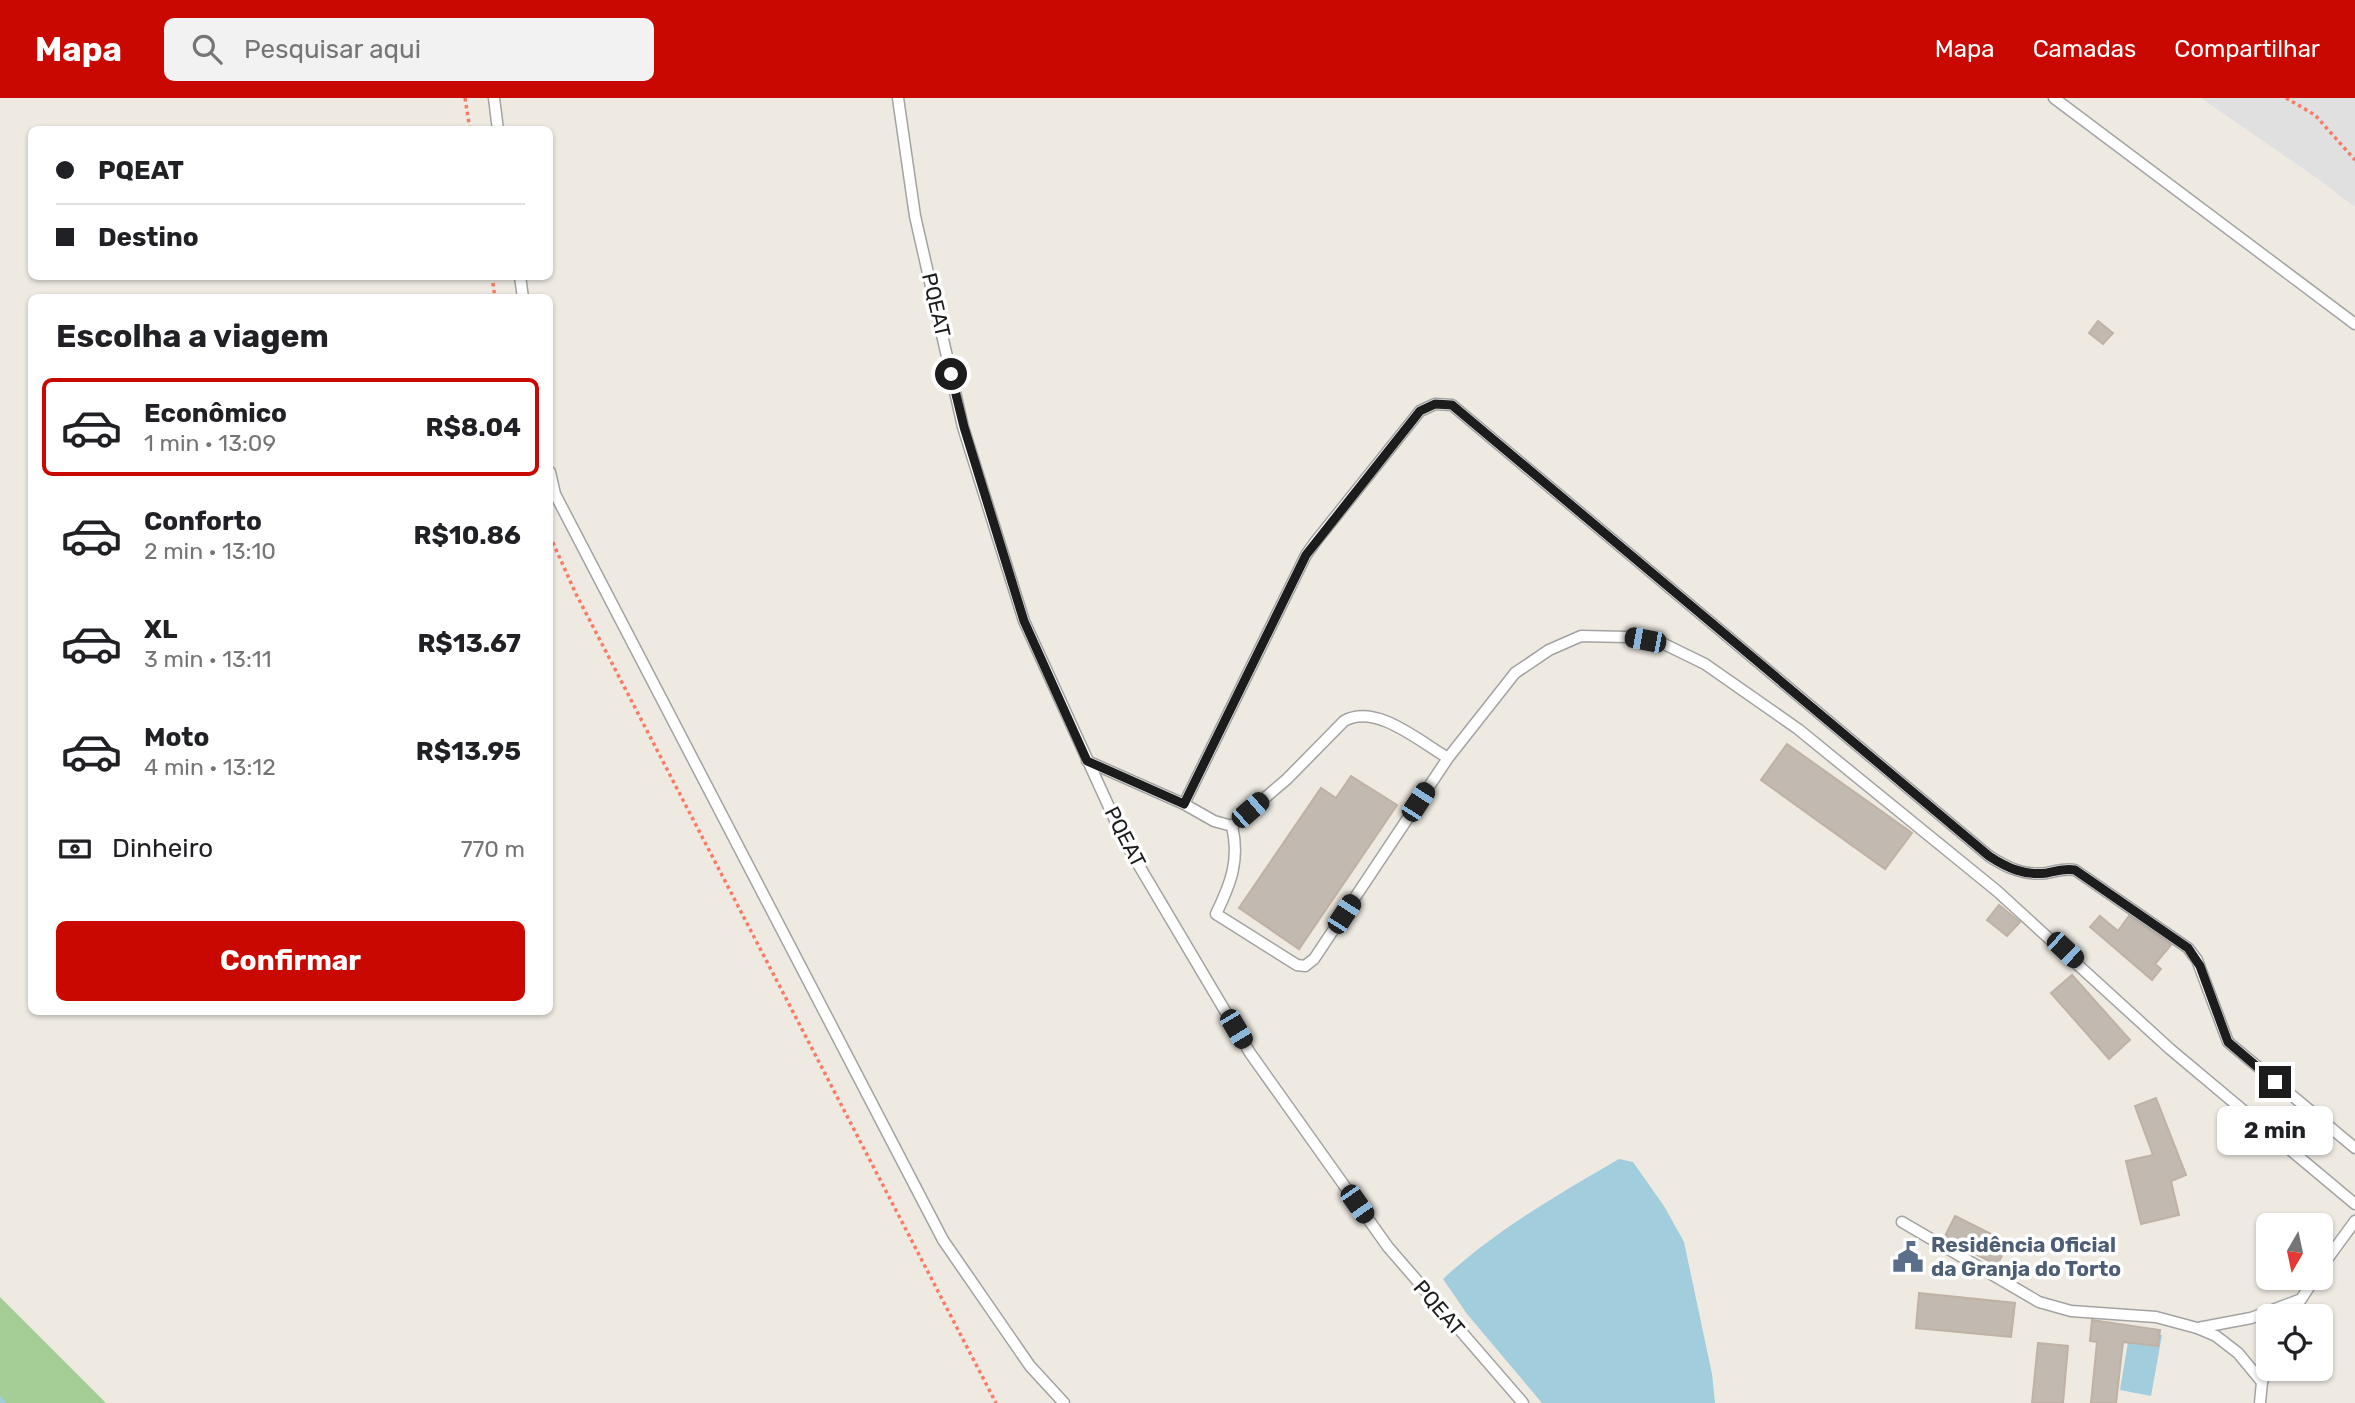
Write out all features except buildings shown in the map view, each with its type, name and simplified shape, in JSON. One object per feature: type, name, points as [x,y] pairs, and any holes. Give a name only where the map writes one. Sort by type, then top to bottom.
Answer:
[{"type":"lane","points":[[494,98],[498,126]]},
{"type":"lane","name":"PQEAT","points":[[898,98],[915,216],[964,427],[1024,621],[1125,842],[1250,1053],[1388,1247],[1523,1403]]},
{"type":"lane","points":[[2054,98],[2355,324]]},
{"type":"lane","points":[[1184,804],[1306,555],[1420,411],[1435,404],[1452,405],[1989,856],[2020,872],[2075,870],[2188,948],[2200,966],[2228,1042],[2355,1148]]},
{"type":"lane","points":[[553,485],[555,494],[943,1240],[1030,1366],[1064,1403]]},
{"type":"lane","points":[[1231,826],[1235,842],[1231,883],[1216,914],[1297,965],[1305,967],[1314,959],[1448,758],[1516,673],[1549,650],[1581,636],[1627,637],[1662,643],[1705,664],[1798,729],[1997,891],[2170,1049],[2355,1204]]},
{"type":"lane","points":[[1231,826],[1287,779],[1343,721],[1354,716],[1371,716],[1387,721],[1448,758]]},
{"type":"lane","points":[[1087,761],[1184,804],[1214,821],[1231,826]]},
{"type":"lane","points":[[2333,1251],[2355,1221]]},
{"type":"lane","points":[[1902,1222],[2039,1302],[2071,1311],[2156,1317],[2197,1328],[2227,1343],[2262,1382],[2260,1403]]},
{"type":"lane","points":[[2297,1304],[2306,1290]]},
{"type":"lane","points":[[2197,1328],[2251,1318],[2299,1300]]},
{"type":"path","points":[[465,98],[469,126]]},
{"type":"path","points":[[2286,98],[2315,115],[2355,160]]},
{"type":"path","points":[[553,543],[581,605],[996,1403]]},
{"type":"green space","points":[[0,1297],[106,1403],[0,1403]]},
{"type":"shaded area","points":[[2201,98],[2355,98],[2355,207],[2318,179]]},
{"type":"water","points":[[1619,1159],[1633,1162],[1664,1206],[1684,1242],[1712,1374],[1715,1403],[1542,1403],[1467,1314],[1443,1279],[1505,1229]]},
{"type":"water","points":[[2130,1330],[2162,1335],[2151,1396],[2120,1390]]},
{"type":"waterway","points":[[0,1399],[3,1403]]},
{"type":"place","name":"Residência Oficial da Granja do Torto","points":[[1908,1257]]},
{"type":"route","points":[[951,374],[964,427],[1024,621],[1087,761],[1184,804],[1306,555],[1420,411],[1435,404],[1452,405],[1989,856],[2020,872],[2046,873],[2071,868],[2188,948],[2200,966],[2228,1042],[2275,1082]]}]
